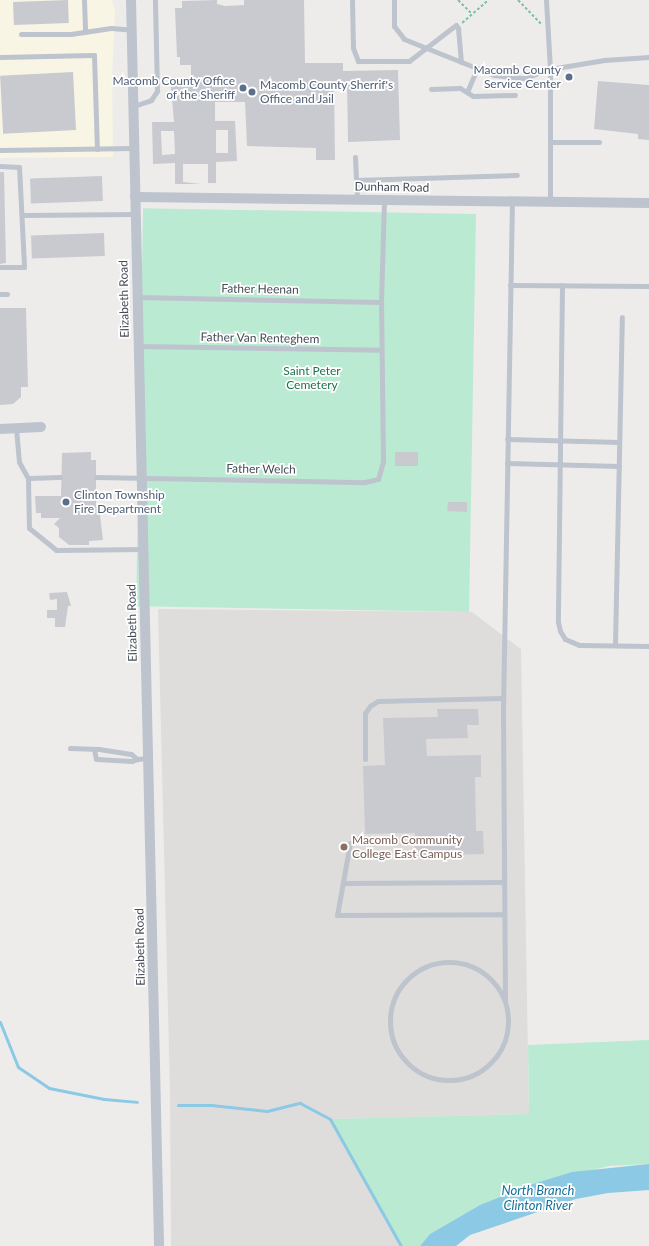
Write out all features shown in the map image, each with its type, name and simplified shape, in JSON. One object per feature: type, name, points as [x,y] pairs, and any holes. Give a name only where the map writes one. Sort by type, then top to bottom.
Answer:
[{"type":"street","name":"Elizabeth Road","points":[[131,0],[158,1246]]},
{"type":"street","name":"Dunham Road","points":[[136,198],[384,199],[649,203]]},
{"type":"street","points":[[0,429],[41,427]]},
{"type":"lane","points":[[84,0],[85,32]]},
{"type":"lane","points":[[134,106],[151,100],[157,91],[155,0]]},
{"type":"lane","points":[[352,0],[353,48],[358,60],[409,61],[452,26],[458,27],[462,62]]},
{"type":"lane","points":[[394,0],[394,26],[398,33],[424,48],[494,75],[514,78],[535,76],[550,69],[604,60],[649,57]]},
{"type":"lane","points":[[546,0],[550,69],[550,202]]},
{"type":"lane","points":[[21,34],[85,32],[111,28],[132,30]]},
{"type":"lane","points":[[0,57],[94,55],[97,149]]},
{"type":"lane","points":[[466,92],[477,68]]},
{"type":"lane","points":[[431,89],[460,88],[473,96],[515,95]]},
{"type":"lane","points":[[550,142],[599,142]]},
{"type":"lane","points":[[0,150],[134,148]]},
{"type":"lane","points":[[356,157],[357,199]]},
{"type":"lane","points":[[0,166],[20,167],[24,267],[0,267]]},
{"type":"lane","points":[[356,180],[517,175]]},
{"type":"lane","points":[[381,350],[384,199]]},
{"type":"lane","points":[[505,1001],[491,978],[474,967],[454,962],[434,964],[417,971],[403,984],[393,1000],[390,1019],[392,1038],[400,1055],[414,1069],[430,1077],[449,1081],[469,1077],[487,1067],[500,1052],[508,1034],[508,1014],[505,1001],[503,698],[512,202]]},
{"type":"lane","points":[[22,215],[136,214]]},
{"type":"lane","points":[[510,285],[649,286]]},
{"type":"lane","points":[[562,285],[558,622],[560,631],[565,639],[578,645],[649,646]]},
{"type":"lane","points":[[0,294],[7,294]]},
{"type":"lane","name":"Father Heenan","points":[[137,297],[381,302]]},
{"type":"lane","points":[[615,645],[622,317]]},
{"type":"lane","name":"Father Van Renteghem","points":[[138,346],[381,350]]},
{"type":"lane","name":"Father Welch","points":[[96,477],[142,476],[364,482],[378,479],[383,462],[381,350]]},
{"type":"lane","points":[[16,428],[19,462],[28,478],[29,528],[56,550],[144,549]]},
{"type":"lane","points":[[507,439],[619,442]]},
{"type":"lane","points":[[507,463],[619,466]]},
{"type":"lane","points":[[28,478],[60,477]]},
{"type":"lane","points":[[365,759],[365,713],[370,706],[378,701],[503,698]]},
{"type":"lane","points":[[70,748],[94,749],[131,754],[137,759]]},
{"type":"lane","points":[[94,749],[96,759],[126,761],[148,758]]},
{"type":"lane","points":[[350,843],[337,916],[504,914]]},
{"type":"lane","points":[[342,883],[504,882]]},
{"type":"path","points":[[458,0],[472,14]]},
{"type":"path","points":[[458,27],[488,0]]},
{"type":"path","points":[[518,0],[548,31]]},
{"type":"shaded area","points":[[0,0],[112,0],[115,12],[112,77],[113,157],[0,158]]},
{"type":"shaded area","name":"Macomb Community College East Campus","points":[[158,609],[472,612],[521,649],[529,1114],[330,1119],[401,1246],[171,1246],[170,1093]]},
{"type":"green space","name":"Saint Peter Cemetery","points":[[143,208],[476,214],[469,612],[136,606]]},
{"type":"green space","points":[[649,1040],[649,1164],[609,1166],[533,1184],[480,1205],[430,1234],[420,1246],[401,1246],[330,1119],[529,1114],[528,1045]]},
{"type":"water","name":"North Branch Clinton River","points":[[649,1164],[649,1190],[608,1193],[576,1199],[470,1235],[456,1246],[420,1246],[430,1234],[480,1205],[533,1184],[572,1172]]},
{"type":"building","points":[[68,0],[69,23],[14,25],[13,2]]},
{"type":"building","name":"Macomb County Sherrif's Office and Jail","points":[[217,0],[217,4],[225,6],[244,5],[244,0],[304,0],[305,63],[343,63],[343,71],[398,70],[400,140],[348,142],[347,83],[334,83],[335,160],[316,160],[316,148],[247,146],[245,102],[215,102],[215,121],[235,121],[237,161],[216,162],[216,183],[208,183],[208,164],[183,164],[183,182],[201,184],[175,184],[175,163],[153,164],[152,122],[174,122],[170,77],[191,77],[191,65],[180,65],[180,57],[177,57],[175,8],[182,8],[182,1]],"holes":[[[216,130],[228,130],[228,153],[216,153]],[[161,131],[174,131],[175,154],[162,155]]]},
{"type":"building","points":[[73,72],[76,130],[3,134],[0,76]]},
{"type":"building","points":[[598,81],[649,85],[649,140],[638,139],[638,134],[594,129]]},
{"type":"building","points":[[0,172],[4,172],[6,263],[0,264]]},
{"type":"building","points":[[102,176],[103,201],[31,203],[30,179]]},
{"type":"building","points":[[104,233],[105,256],[32,259],[31,236]]},
{"type":"building","points":[[0,308],[26,308],[28,387],[21,387],[21,397],[13,404],[0,405]]},
{"type":"building","name":"Clinton Township Fire Department","points":[[91,452],[91,460],[96,460],[96,507],[99,507],[103,540],[89,541],[89,545],[69,545],[59,537],[59,528],[54,524],[60,518],[41,518],[41,513],[36,513],[35,496],[61,496],[62,453]]},
{"type":"building","points":[[395,452],[418,452],[418,466],[395,466]]},
{"type":"building","points":[[448,502],[467,502],[467,512],[447,511]]},
{"type":"building","points":[[67,592],[71,606],[68,606],[65,627],[55,627],[55,618],[47,618],[47,610],[57,610],[57,599],[50,600],[49,593]]},
{"type":"building","points":[[437,709],[478,709],[479,725],[467,725],[468,738],[426,739],[427,756],[481,755],[481,777],[475,777],[476,831],[483,831],[484,854],[415,856],[415,833],[365,834],[363,766],[385,765],[383,718],[438,717]]},
{"type":"waterway","points":[[0,1022],[18,1067],[49,1088],[104,1099],[137,1102]]},
{"type":"waterway","points":[[178,1105],[211,1105],[267,1111],[300,1103],[330,1119],[401,1246]]},
{"type":"place","name":"Macomb County Service Center","points":[[569,77]]},
{"type":"place","name":"Macomb County Office of the Sheriff","points":[[243,88]]},
{"type":"place","name":"Macomb County Sherrif's Office and Jail","points":[[252,92]]},
{"type":"place","name":"Clinton Township Fire Department","points":[[66,502]]},
{"type":"place","name":"Macomb Community College East Campus","points":[[344,847]]}]
